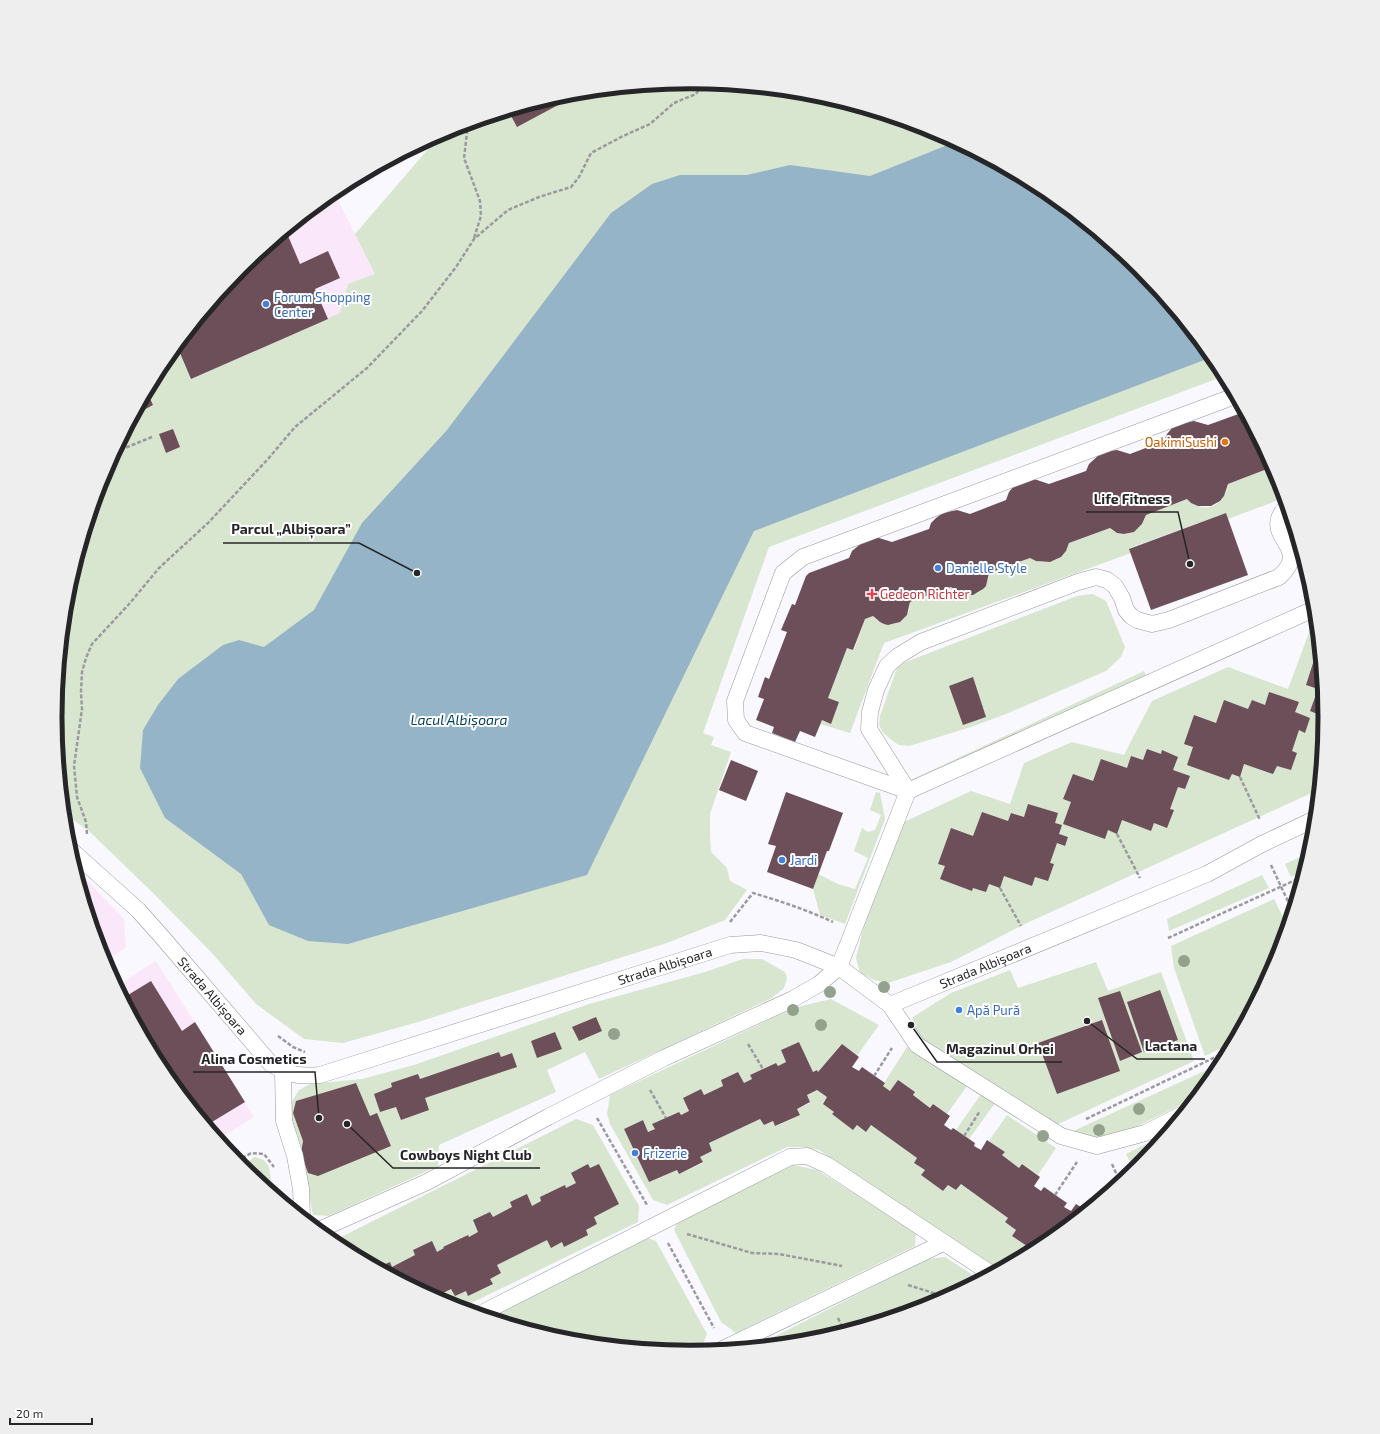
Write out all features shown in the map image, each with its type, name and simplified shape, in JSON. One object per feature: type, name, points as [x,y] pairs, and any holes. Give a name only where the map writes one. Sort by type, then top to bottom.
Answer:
[{"type":"lane","points":[[1231,398],[803,557],[783,573],[735,701],[736,720],[745,733],[908,791],[1309,610]]},
{"type":"lane","points":[[908,791],[869,729],[870,712],[876,690],[886,666],[898,656],[921,642],[1078,582],[1096,578],[1107,580],[1115,586],[1122,598],[1126,610],[1137,620],[1152,624],[1169,620],[1279,577],[1287,570],[1291,558],[1290,549],[1278,531],[1278,519],[1283,510]]},
{"type":"lane","points":[[325,1227],[427,1182],[548,1116],[736,1024],[799,996],[819,984],[839,967],[908,791]]},
{"type":"lane","name":"Strada Albișoara","points":[[78,856],[138,910],[271,1064],[284,1072],[302,1077],[320,1075],[730,945],[761,943],[796,950],[839,967],[890,1005],[1207,874],[1309,821]]},
{"type":"lane","points":[[890,1005],[917,1045],[1056,1134],[1097,1146],[1145,1133],[1171,1120]]},
{"type":"lane","points":[[284,1072],[284,1121],[295,1156],[301,1189],[302,1210]]},
{"type":"lane","points":[[486,1311],[790,1157],[807,1156],[827,1165],[986,1270]]},
{"type":"lane","points":[[733,1344],[943,1243]]},
{"type":"path","points":[[474,238],[508,210],[539,197],[571,187],[579,177],[591,153],[650,124],[674,103],[696,94],[699,89]]},
{"type":"path","points":[[88,837],[86,822],[76,797],[74,766],[82,709],[82,672],[92,644],[130,603],[158,568],[208,523],[268,459],[295,427],[367,368],[422,311],[456,267],[474,238],[481,216],[480,201],[464,158],[467,130]]},
{"type":"path","points":[[123,449],[152,437]]},
{"type":"path","points":[[1240,777],[1266,842],[1280,886],[1289,905]]},
{"type":"path","points":[[1117,834],[1150,898]]},
{"type":"path","points":[[1168,938],[1297,878]]},
{"type":"path","points":[[1000,888],[1032,947]]},
{"type":"path","points":[[729,924],[753,893],[816,914],[853,931]]},
{"type":"path","points":[[736,1024],[762,1069]]},
{"type":"path","points":[[874,1076],[905,1028]]},
{"type":"path","points":[[276,1034],[293,1047],[311,1054]]},
{"type":"path","points":[[1056,1134],[1219,1056]]},
{"type":"path","points":[[640,1070],[666,1118]]},
{"type":"path","points":[[964,1136],[993,1093]]},
{"type":"path","points":[[585,1098],[658,1224],[722,1344]]},
{"type":"path","points":[[1055,1195],[1089,1144]]},
{"type":"path","points":[[243,1158],[251,1153],[264,1154],[274,1167]]},
{"type":"path","points":[[658,1224],[703,1240],[752,1253],[779,1254],[848,1267]]},
{"type":"path","points":[[906,1285],[936,1294]]},
{"type":"shaded area","points":[[565,101],[517,127],[511,115]]},
{"type":"shaded area","points":[[337,198],[375,274],[354,331],[186,443],[165,373],[192,335],[218,303],[246,273],[276,245]]},
{"type":"shaded area","points":[[82,875],[124,919],[126,948],[110,957],[95,919]]},
{"type":"shaded area","points":[[156,961],[254,1117],[223,1136],[192,1099],[168,1066],[146,1031],[122,983]]},
{"type":"green space","points":[[690,89],[731,90],[772,94],[853,110],[892,122],[968,154],[1004,173],[1039,195],[1072,219],[1104,245],[1134,273],[1162,303],[1188,335],[1218,378],[769,547],[703,733],[714,737],[711,745],[731,752],[710,814],[711,852],[727,868],[730,881],[747,890],[725,920],[667,943],[418,1022],[343,1043],[304,1039],[256,1004],[212,953],[152,892],[90,832],[70,818],[63,758],[63,676],[67,635],[83,554],[85,547],[90,542],[87,541],[95,515],[127,439],[146,403],[180,352],[191,379],[340,313],[348,284],[375,274],[355,234],[431,145],[488,122],[511,115],[517,126],[567,101],[608,94],[649,90]]},
{"type":"green space","points":[[1267,469],[1279,500],[1228,519],[1226,513],[1130,548],[1131,553],[884,643],[850,733],[820,724],[822,720],[831,723],[839,702],[828,698],[847,648],[854,650],[865,619],[873,616],[884,624],[896,623],[902,620],[906,615],[910,602],[951,587],[957,592],[963,594],[975,594],[984,587],[989,573],[1030,558],[1042,562],[1054,561],[1063,554],[1069,543],[1110,528],[1121,534],[1132,532],[1141,526],[1146,515],[1187,499],[1199,506],[1210,507],[1222,499],[1228,484]]},
{"type":"green space","points":[[1289,529],[1297,554],[1293,548]]},
{"type":"green space","points":[[1093,594],[1106,601],[1125,647],[1121,657],[1106,671],[1006,714],[971,727],[909,746],[899,745],[883,733],[879,725],[880,716],[898,665],[1077,596]]},
{"type":"green space","points":[[1311,627],[1317,676],[1318,717],[1317,758],[1314,792],[1027,923],[951,962],[888,983],[874,980],[860,973],[856,958],[864,925],[904,822],[971,791],[1010,804],[1024,763],[1072,742],[1124,755],[1152,701],[1228,667],[1288,689]]},
{"type":"green space","points":[[1144,671],[1148,680],[916,786],[911,780]]},
{"type":"green space","points":[[876,792],[880,793],[885,819],[845,924],[820,915],[813,889],[818,874],[838,884],[855,889],[868,858],[854,851],[862,828],[868,832],[875,830],[881,815],[870,810]]},
{"type":"green space","points":[[1302,856],[1298,874],[1291,877],[1285,864]]},
{"type":"green space","points":[[1262,875],[1269,888],[1169,931],[1167,919]]},
{"type":"green space","points":[[1274,899],[1285,920],[1253,995],[1234,1031],[1224,1047],[1205,1056],[1174,968],[1171,946]]},
{"type":"green space","points":[[743,959],[762,959],[785,972],[787,978],[784,988],[772,998],[599,1079],[585,1052],[547,1070],[556,1092],[439,1145],[438,1166],[329,1216],[313,1215],[301,1154],[288,1108],[299,1090],[310,1084],[362,1079],[414,1065],[589,1004],[705,972]]},
{"type":"green space","points":[[1096,962],[1108,991],[1161,972],[1194,1061],[1056,1125],[919,1037],[912,1024],[913,1017],[951,993],[1010,970],[1018,988]]},
{"type":"green space","points":[[831,999],[879,1025],[857,1056],[818,1072],[817,1070],[813,1072],[799,1042],[781,1050],[786,1062],[778,1066],[776,1063],[750,1075],[752,1079],[744,1083],[738,1072],[721,1080],[723,1086],[704,1095],[701,1089],[683,1098],[689,1111],[681,1115],[678,1112],[653,1124],[655,1129],[648,1132],[643,1120],[624,1129],[649,1182],[677,1170],[679,1174],[703,1163],[700,1157],[712,1151],[709,1143],[760,1119],[764,1125],[773,1121],[776,1126],[800,1115],[797,1109],[810,1103],[807,1095],[817,1090],[827,1097],[823,1104],[834,1112],[832,1114],[853,1129],[857,1125],[866,1132],[871,1125],[917,1158],[914,1163],[925,1170],[921,1175],[943,1191],[948,1185],[957,1190],[961,1184],[1008,1218],[1005,1222],[1016,1230],[1012,1236],[1027,1246],[994,1266],[819,1150],[803,1147],[787,1147],[667,1205],[653,1200],[610,1124],[607,1114],[610,1095],[798,1007]]},
{"type":"green space","points":[[907,1047],[967,1086],[947,1114],[933,1104],[930,1108],[913,1095],[915,1093],[898,1081],[890,1091],[883,1086]]},
{"type":"green space","points":[[1210,1068],[1185,1103],[1113,1138],[1086,1137],[1071,1132]]},
{"type":"green space","points":[[981,1094],[995,1103],[969,1139],[956,1130]]},
{"type":"green space","points":[[1007,1115],[1056,1148],[1038,1175],[1022,1164],[1019,1168],[1002,1155],[1005,1152],[989,1141]]},
{"type":"green space","points":[[576,1119],[593,1125],[639,1206],[638,1222],[469,1304],[412,1280],[376,1261],[339,1238]]},
{"type":"green space","points":[[1153,1140],[1131,1164],[1126,1154]]},
{"type":"green space","points":[[255,1157],[264,1160],[269,1167],[272,1185],[247,1162]]},
{"type":"green space","points":[[793,1165],[817,1170],[916,1234],[915,1246],[736,1333],[721,1322],[674,1230],[681,1216]]},
{"type":"green space","points":[[638,1234],[656,1241],[707,1334],[703,1345],[649,1344],[608,1340],[527,1324],[488,1312]]},
{"type":"green space","points":[[945,1257],[975,1276],[930,1297],[892,1312],[853,1324],[813,1333],[767,1341],[927,1259]]},
{"type":"water","name":"Lacul Albișoara","points":[[948,145],[1004,173],[1039,195],[1104,245],[1134,273],[1162,303],[1206,359],[754,531],[587,875],[348,944],[308,941],[269,925],[241,874],[165,818],[140,768],[143,730],[158,705],[178,679],[223,645],[239,640],[264,647],[314,610],[362,523],[447,430],[611,213],[652,184],[680,175],[747,175],[790,165],[870,176]]},
{"type":"building","points":[[559,103],[560,104],[517,127],[511,115]]},
{"type":"building","name":"Forum Shopping Center","points":[[288,235],[300,264],[328,251],[340,278],[315,289],[328,319],[191,379],[180,352],[218,303],[246,273]]},
{"type":"building","points":[[150,397],[153,405],[142,411]]},
{"type":"building","points":[[1240,414],[1267,469],[1228,484],[1224,496],[1220,501],[1211,506],[1198,506],[1191,503],[1187,499],[1146,515],[1142,524],[1134,532],[1124,534],[1117,533],[1110,528],[1069,543],[1066,551],[1061,557],[1050,562],[1036,561],[1030,558],[989,573],[986,586],[973,595],[960,594],[951,587],[910,602],[907,615],[900,622],[888,625],[880,622],[873,616],[865,619],[853,650],[847,648],[828,698],[839,702],[831,724],[822,720],[815,737],[800,731],[795,742],[772,733],[774,727],[756,720],[764,699],[758,697],[765,677],[769,679],[787,632],[781,630],[792,604],[795,605],[806,576],[809,573],[849,558],[852,551],[864,541],[872,538],[879,538],[892,542],[929,529],[931,523],[943,513],[957,510],[970,514],[1006,500],[1009,492],[1014,486],[1034,479],[1049,484],[1086,471],[1089,464],[1101,453],[1117,450],[1130,454],[1164,441],[1172,428],[1179,424],[1194,421],[1208,425]]},
{"type":"building","points":[[173,429],[180,447],[166,453],[159,434]]},
{"type":"building","points":[[1226,513],[1248,575],[1151,610],[1129,549]]},
{"type":"building","points":[[1314,660],[1315,660],[1317,689],[1306,685]]},
{"type":"building","points":[[973,677],[986,717],[963,725],[949,686]]},
{"type":"building","points":[[1317,691],[1318,714],[1310,711]]},
{"type":"building","points":[[1269,692],[1299,702],[1295,712],[1310,718],[1305,733],[1299,730],[1292,751],[1297,753],[1291,770],[1277,766],[1273,774],[1244,764],[1240,777],[1232,774],[1229,780],[1187,765],[1193,747],[1184,744],[1194,715],[1216,723],[1224,700],[1248,709],[1252,700],[1265,705]]},
{"type":"building","points":[[1147,749],[1161,754],[1162,750],[1178,757],[1173,770],[1190,776],[1185,789],[1178,787],[1170,809],[1174,810],[1167,828],[1154,823],[1151,831],[1122,820],[1117,834],[1108,830],[1105,839],[1063,824],[1071,802],[1063,799],[1073,774],[1093,781],[1101,759],[1127,768],[1131,756],[1143,760]]},
{"type":"building","points":[[731,760],[758,771],[746,801],[719,790]]},
{"type":"building","points":[[786,792],[843,813],[813,889],[767,872],[776,846],[768,844]]},
{"type":"building","points":[[1028,804],[1058,813],[1055,823],[1062,825],[1059,834],[1068,837],[1065,846],[1057,843],[1050,863],[1054,864],[1048,881],[1035,877],[1032,886],[1004,876],[1000,888],[989,884],[986,892],[973,888],[972,891],[940,879],[945,866],[938,864],[951,828],[973,836],[982,812],[1008,821],[1011,813],[1024,817]]},
{"type":"building","points":[[151,981],[182,1031],[195,1022],[245,1102],[211,1123],[168,1066],[146,1031],[127,995]]},
{"type":"building","points":[[1160,990],[1178,1040],[1144,1052],[1127,1002]]},
{"type":"building","points":[[1120,991],[1142,1052],[1120,1061],[1098,998]]},
{"type":"building","points":[[596,1017],[602,1031],[579,1041],[572,1027]]},
{"type":"building","points":[[1102,1020],[1120,1071],[1057,1094],[1038,1043]]},
{"type":"building","points":[[555,1032],[562,1049],[537,1058],[531,1041]]},
{"type":"building","points":[[799,1042],[813,1072],[817,1070],[818,1072],[842,1044],[859,1057],[852,1067],[859,1071],[862,1067],[885,1083],[883,1086],[890,1091],[898,1080],[915,1092],[913,1095],[930,1108],[933,1104],[950,1116],[944,1125],[951,1130],[953,1128],[975,1143],[974,1146],[981,1150],[987,1140],[1005,1152],[1002,1155],[1019,1168],[1022,1164],[1040,1177],[1034,1186],[1041,1191],[1044,1187],[1067,1203],[1064,1207],[1071,1211],[1076,1204],[1081,1207],[1027,1246],[1012,1236],[1016,1230],[1005,1222],[1008,1218],[961,1184],[956,1190],[948,1185],[943,1191],[921,1175],[925,1170],[914,1163],[917,1158],[871,1125],[866,1132],[857,1125],[853,1130],[832,1114],[834,1112],[823,1104],[827,1097],[817,1090],[807,1095],[810,1102],[797,1109],[800,1115],[775,1126],[773,1121],[764,1125],[760,1119],[709,1143],[712,1151],[700,1157],[703,1162],[679,1174],[677,1170],[649,1182],[624,1129],[643,1120],[648,1132],[655,1129],[652,1124],[679,1112],[681,1115],[689,1111],[683,1098],[701,1089],[704,1095],[723,1086],[721,1080],[738,1072],[744,1083],[752,1079],[750,1075],[776,1063],[778,1066],[786,1062],[781,1050]]},
{"type":"building","points":[[499,1052],[501,1057],[512,1053],[517,1067],[425,1098],[429,1110],[401,1120],[396,1107],[380,1112],[374,1094],[392,1087],[391,1083],[418,1074],[420,1079]]},
{"type":"building","points":[[356,1083],[370,1116],[377,1113],[391,1146],[318,1176],[308,1173],[301,1153],[303,1141],[293,1113],[296,1101]]},
{"type":"building","points":[[588,1164],[590,1168],[599,1164],[619,1204],[594,1217],[597,1224],[586,1230],[588,1235],[564,1247],[562,1242],[551,1248],[547,1240],[497,1265],[501,1273],[490,1279],[493,1284],[468,1296],[466,1291],[455,1296],[451,1289],[442,1293],[383,1265],[390,1262],[392,1267],[415,1255],[413,1250],[432,1241],[437,1252],[444,1248],[443,1247],[468,1235],[469,1237],[478,1232],[473,1220],[490,1212],[493,1217],[512,1207],[510,1202],[527,1194],[532,1206],[541,1201],[540,1197],[565,1185],[566,1188],[576,1183],[571,1173]]},
{"type":"place","name":"Forum Shopping Center","points":[[266,304]]},
{"type":"place","name":"OakimiSushi","points":[[1225,442]]},
{"type":"place","name":"Life Fitness","points":[[1190,564]]},
{"type":"place","name":"Danielle Style","points":[[938,568]]},
{"type":"place","name":"Parcul „Albișoara”","points":[[417,573]]},
{"type":"place","name":"Gedeon Richter","points":[[872,594]]},
{"type":"place","name":"Jardi","points":[[782,860]]},
{"type":"place","name":"Apă Pură","points":[[959,1010]]},
{"type":"place","name":"Lactana","points":[[1087,1021]]},
{"type":"place","name":"Magazinul Orhei","points":[[911,1025]]},
{"type":"place","name":"Alina Cosmetics","points":[[319,1118]]},
{"type":"place","name":"Cowboys Night Club","points":[[347,1124]]},
{"type":"place","name":"Frizerie","points":[[635,1153]]}]
